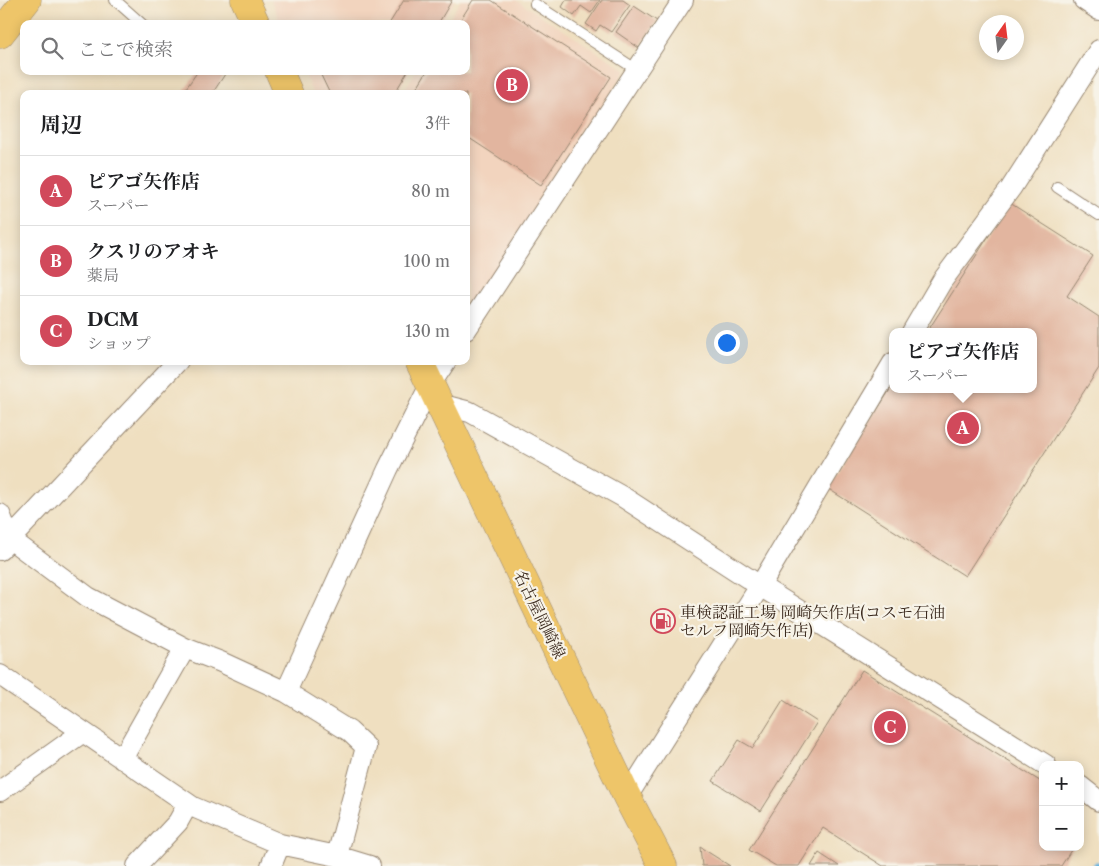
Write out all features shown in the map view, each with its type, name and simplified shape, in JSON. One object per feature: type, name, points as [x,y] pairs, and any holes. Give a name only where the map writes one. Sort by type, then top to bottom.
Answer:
[{"type":"main road","points":[[0,34],[27,0]]},
{"type":"main road","points":[[245,0],[254,20]]},
{"type":"main road","points":[[280,75],[287,90]]},
{"type":"main road","name":"名古屋岡崎線","points":[[429,383],[627,797],[663,866]]},
{"type":"street","points":[[470,324],[683,0]]},
{"type":"street","points":[[1084,0],[1099,10]]},
{"type":"street","points":[[914,328],[942,281],[1012,188],[1099,50]]},
{"type":"street","points":[[5,544],[174,365]]},
{"type":"street","points":[[286,692],[429,383],[443,365]]},
{"type":"street","points":[[627,797],[760,586],[889,370]]},
{"type":"street","points":[[429,383],[470,412],[623,497],[760,586],[1040,761]]},
{"type":"street","points":[[0,514],[5,544],[88,597],[185,648],[221,662],[286,692],[349,731],[366,746],[337,856]]},
{"type":"street","points":[[122,759],[185,648]]},
{"type":"street","points":[[0,675],[188,804],[280,844],[337,856],[370,866]]},
{"type":"street","points":[[0,791],[83,732]]},
{"type":"street","points":[[1084,789],[1099,801]]},
{"type":"street","points":[[137,866],[178,822],[188,804]]},
{"type":"street","points":[[271,866],[280,844]]},
{"type":"lane","points":[[115,0],[138,20]]},
{"type":"lane","points":[[535,4],[637,70]]},
{"type":"lane","points":[[1057,187],[1099,215]]},
{"type":"shaded area","points":[[271,0],[455,0],[442,20],[279,20]]},
{"type":"shaded area","points":[[461,0],[516,0],[626,70],[470,312],[470,90],[404,90],[414,75],[470,75],[470,20],[448,20]]},
{"type":"shaded area","points":[[305,75],[407,75],[398,90],[311,90]]},
{"type":"building","points":[[404,0],[452,0],[440,20],[392,20]]},
{"type":"building","points":[[473,0],[491,0],[611,77],[541,185],[470,139],[470,90],[415,90],[425,75],[470,75],[470,20],[460,20]]},
{"type":"building","points":[[566,0],[600,0],[591,13],[581,6],[574,16],[562,7]]},
{"type":"building","points":[[602,0],[623,0],[630,5],[611,32],[600,25],[596,31],[586,24]]},
{"type":"building","points":[[634,6],[657,21],[639,48],[616,32]]},
{"type":"building","points":[[195,75],[224,75],[215,90],[185,90]]},
{"type":"building","points":[[321,75],[406,75],[396,90],[328,90]]},
{"type":"building","points":[[1010,203],[1093,256],[1067,296],[1099,317],[1099,368],[965,576],[827,488],[889,391],[889,393],[1037,393],[1037,328],[930,328]]},
{"type":"building","points":[[862,670],[1039,781],[1039,851],[1070,851],[1061,866],[883,866],[823,828],[799,866],[776,866],[749,850]]},
{"type":"building","points":[[783,700],[817,722],[761,811],[713,781],[739,740],[753,748]]},
{"type":"building","points":[[700,847],[730,866],[702,866]]},
{"type":"building","points":[[819,853],[839,866],[811,866]]},
{"type":"place","name":"クスリのアオキ","points":[[512,85]]},
{"type":"place","name":"ピアゴ矢作店","points":[[963,428]]},
{"type":"place","name":"車検認証工場 岡崎矢作店(コスモ石油 セルフ岡崎矢作店)","points":[[663,621]]},
{"type":"place","name":"DCM","points":[[890,727]]}]
